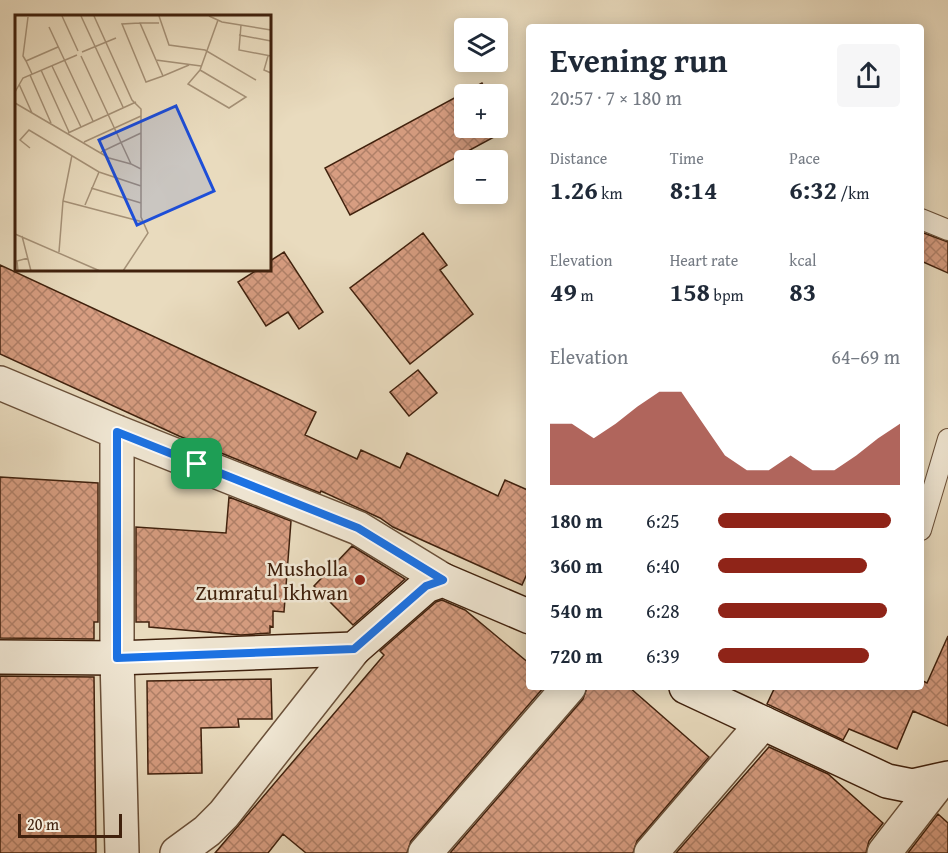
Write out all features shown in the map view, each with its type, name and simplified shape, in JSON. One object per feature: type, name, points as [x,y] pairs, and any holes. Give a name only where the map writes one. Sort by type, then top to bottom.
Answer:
[{"type":"street","points":[[0,383],[358,528],[443,580],[526,615]]},
{"type":"street","points":[[117,432],[117,658],[122,853]]},
{"type":"street","points":[[177,853],[207,831],[224,814],[354,649],[426,586],[443,580]]},
{"type":"street","points":[[0,657],[117,658],[354,649]]},
{"type":"street","points":[[425,853],[566,690]]},
{"type":"street","points":[[692,690],[887,781],[912,786],[944,780]]},
{"type":"street","points":[[651,853],[763,723]]},
{"type":"street","points":[[884,853],[944,780]]},
{"type":"lane","points":[[924,220],[948,230]]},
{"type":"lane","points":[[924,520],[948,439]]},
{"type":"building","points":[[454,98],[454,138],[492,138],[470,150],[454,150],[454,159],[350,215],[325,168]]},
{"type":"building","points":[[423,233],[447,265],[440,270],[473,314],[410,364],[350,288]]},
{"type":"building","points":[[924,233],[948,242],[948,273],[924,262]]},
{"type":"building","points":[[284,252],[323,312],[299,329],[288,312],[266,326],[238,282],[254,272],[272,272],[272,260]]},
{"type":"building","points":[[0,265],[316,412],[305,435],[357,459],[361,450],[400,468],[407,453],[498,496],[505,480],[526,489],[526,576],[522,585],[393,527],[380,518],[321,491],[320,493],[179,436],[0,354]]},
{"type":"building","points":[[418,370],[437,393],[409,416],[390,392]]},
{"type":"building","points":[[0,477],[98,483],[98,622],[94,622],[94,639],[0,638]]},
{"type":"building","points":[[229,497],[291,521],[284,612],[273,611],[273,627],[270,626],[270,633],[241,635],[149,627],[149,622],[136,622],[136,527],[226,533]]},
{"type":"building","name":"Musholla Zumratul Ikhwan","points":[[352,546],[405,579],[353,625],[314,586]]},
{"type":"building","points":[[442,600],[465,610],[526,661],[526,690],[541,690],[411,841],[407,853],[306,853],[283,834],[268,853],[215,853],[384,655],[380,651],[436,602]]},
{"type":"building","points":[[948,636],[948,726],[913,711],[897,749],[849,729],[843,740],[767,704],[774,690],[924,690],[924,682],[927,683]]},
{"type":"building","points":[[0,676],[94,677],[96,853],[0,853]]},
{"type":"building","points":[[271,679],[272,719],[238,719],[239,727],[201,728],[202,773],[148,774],[147,681]]},
{"type":"building","points":[[586,690],[632,690],[709,757],[637,841],[633,853],[450,853],[583,699]]},
{"type":"building","points":[[769,747],[828,774],[883,823],[869,841],[866,853],[676,853]]},
{"type":"building","points":[[938,814],[948,823],[948,853],[908,853]]},
{"type":"place","name":"Musholla Zumratul Ikhwan","points":[[360,580]]},
{"type":"route","points":[[117,432],[197,464],[358,528],[443,580],[426,586],[354,649],[117,658],[117,432]]}]
